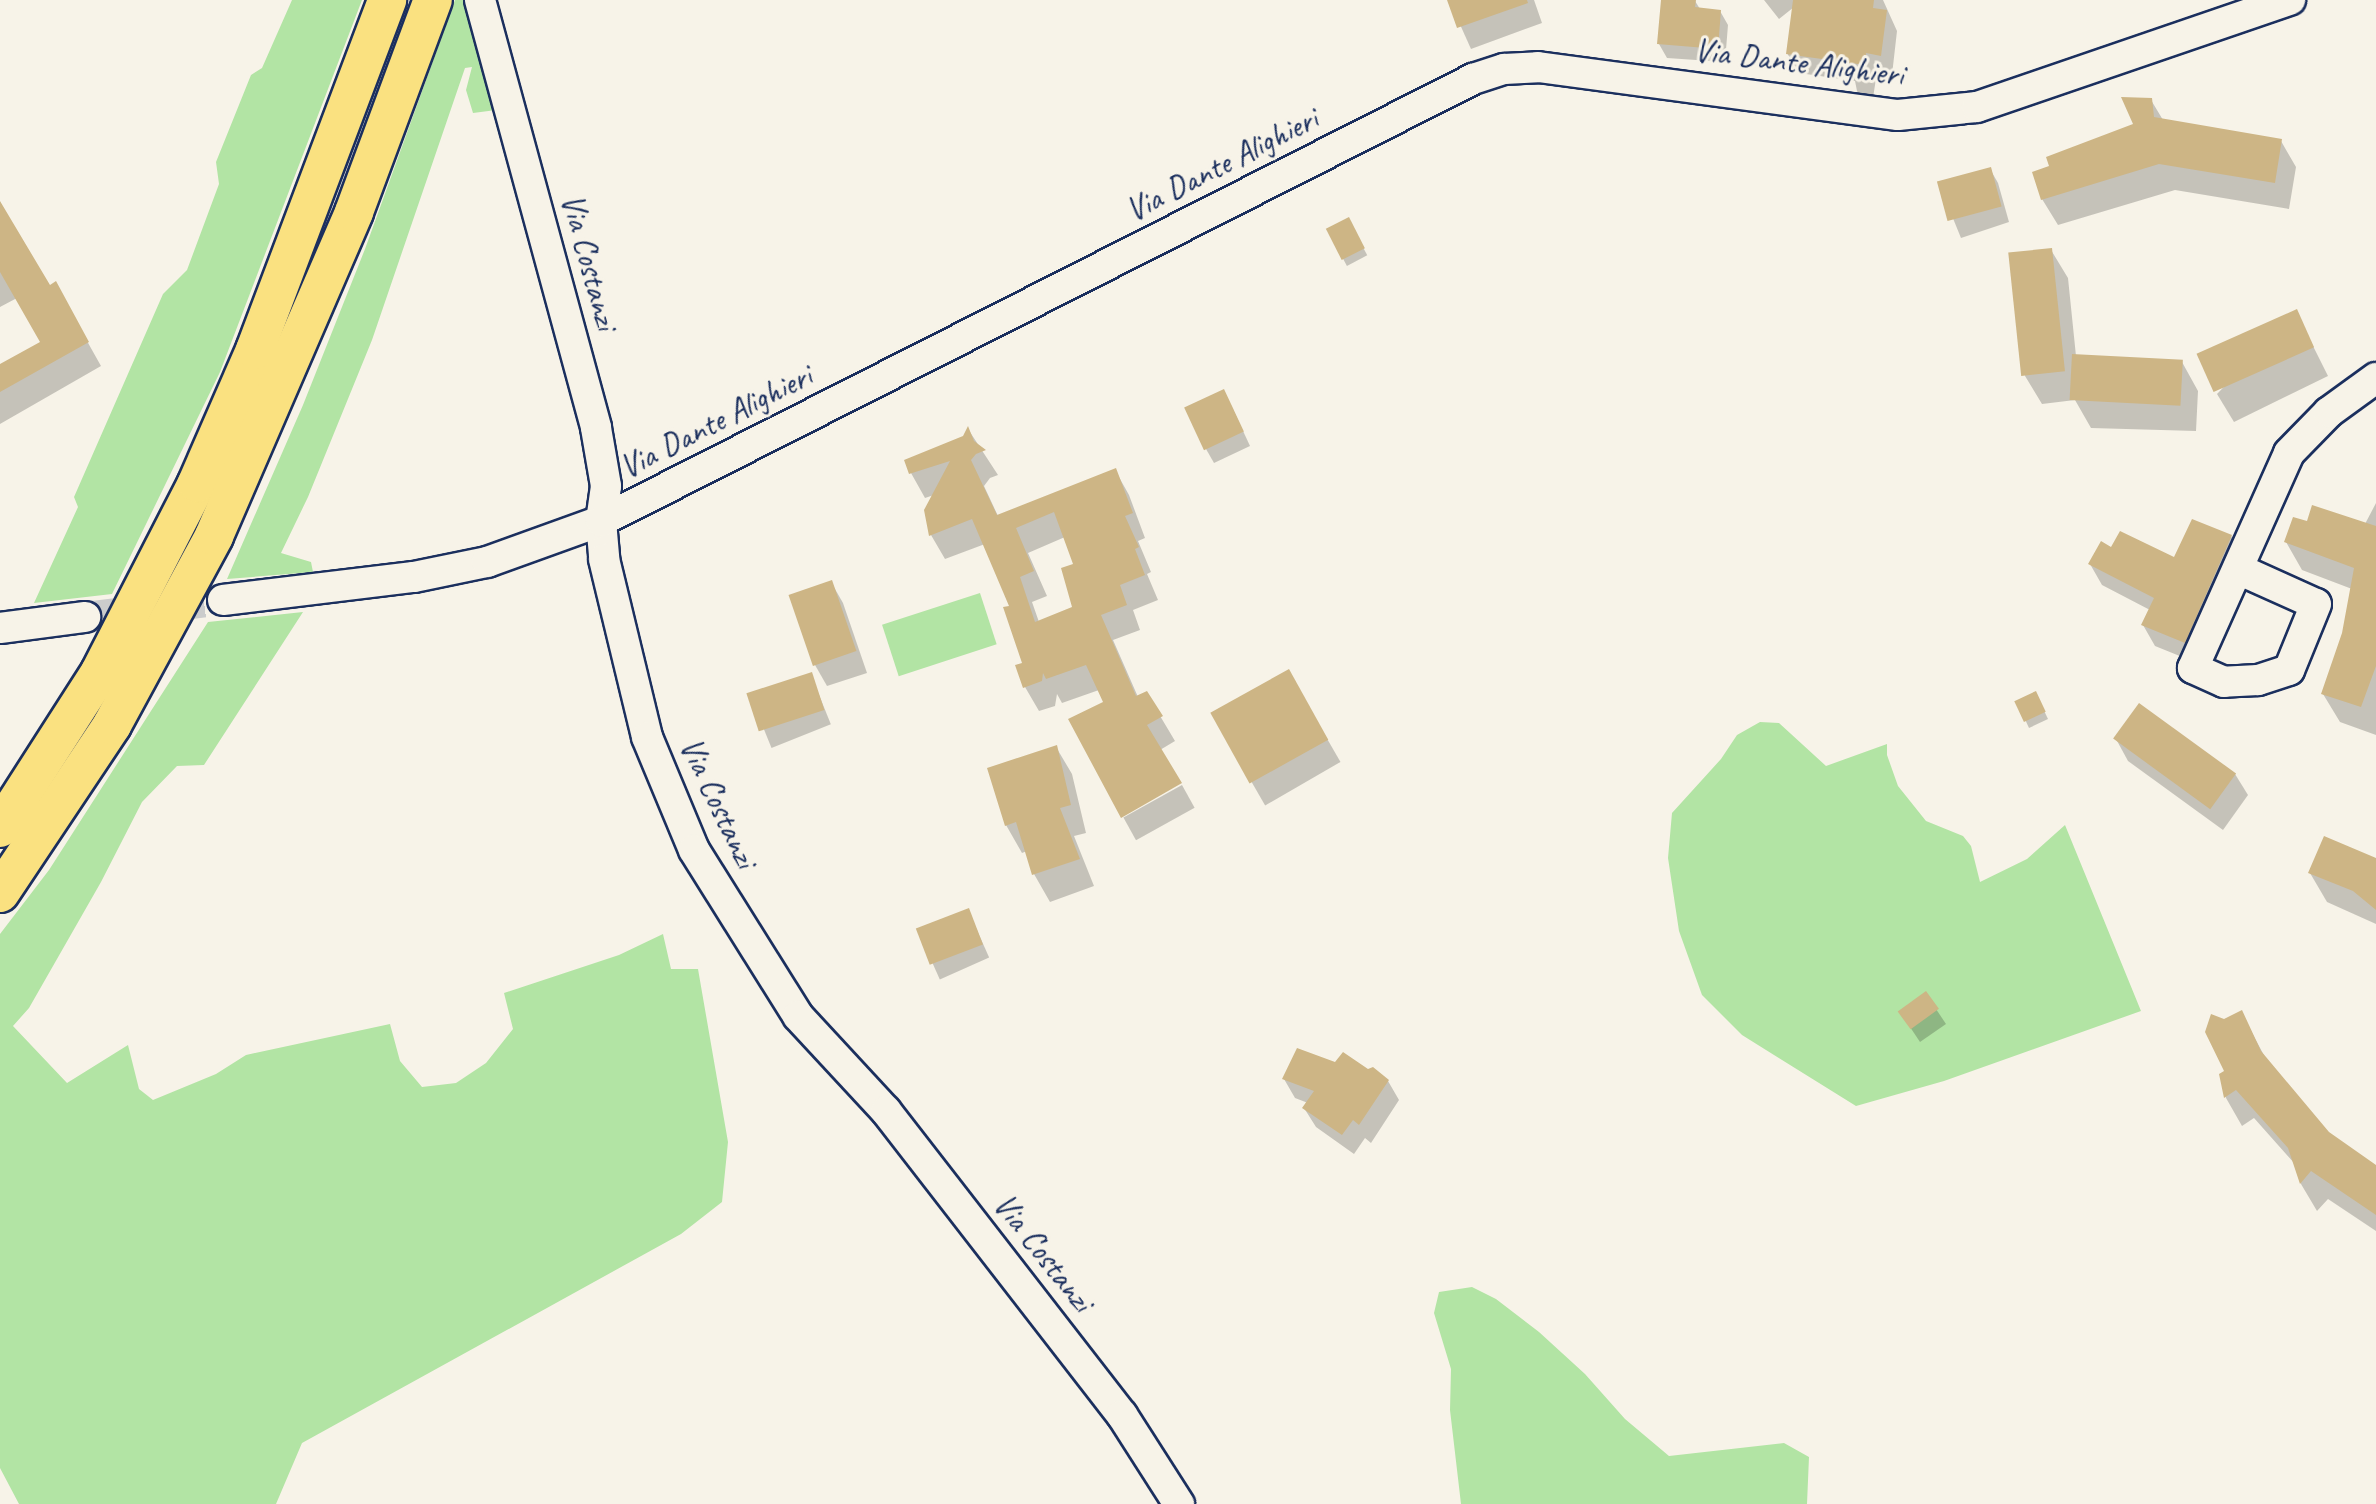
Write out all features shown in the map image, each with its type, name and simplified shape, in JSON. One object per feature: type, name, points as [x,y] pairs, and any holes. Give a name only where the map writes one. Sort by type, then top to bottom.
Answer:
[{"type":"highway","points":[[0,828],[100,672],[197,483],[255,350],[387,0]]},
{"type":"highway","points":[[0,893],[112,725],[214,536],[354,212],[433,0]]},
{"type":"street","name":"Via Dante Alighieri","points":[[223,600],[414,577],[487,562],[601,521],[1473,79],[1493,72],[1538,68],[1898,115],[1977,107],[2290,0]]},
{"type":"street","name":"Via Costanzi","points":[[481,1],[596,428],[606,486],[601,521],[604,559],[647,737],[694,850],[798,1016],[886,1111],[1122,1415],[1179,1504]]},
{"type":"street","points":[[2238,569],[2289,453],[2329,412],[2376,378]]},
{"type":"street","points":[[0,628],[85,618]]},
{"type":"green space","points":[[292,0],[362,0],[220,372],[112,594],[34,603],[78,507],[74,497],[163,294],[187,270],[219,184],[216,162],[251,75],[262,68]]},
{"type":"green space","points":[[455,0],[471,0],[504,109],[473,113],[466,90],[472,67],[465,68],[372,340],[308,497],[281,553],[311,562],[313,572],[227,579],[303,405],[365,249]]},
{"type":"green space","points":[[980,593],[997,644],[899,676],[882,625]]},
{"type":"green space","points":[[303,612],[204,765],[177,766],[142,802],[101,882],[29,1008],[13,1026],[67,1083],[128,1045],[139,1089],[153,1100],[216,1074],[246,1055],[390,1024],[400,1061],[422,1087],[456,1083],[486,1063],[513,1029],[504,993],[619,955],[663,934],[671,969],[698,969],[728,1142],[722,1202],[681,1234],[302,1443],[276,1504],[19,1504],[0,1468],[0,934],[49,870],[208,622]]},
{"type":"green space","points":[[1760,722],[1779,723],[1826,766],[1887,744],[1887,755],[1898,786],[1926,821],[1963,836],[1971,846],[1980,882],[2027,859],[2065,825],[2141,1011],[1944,1081],[1856,1106],[1742,1035],[1702,995],[1679,931],[1668,858],[1672,813],[1721,759],[1737,735]]},
{"type":"green space","points":[[1472,1287],[1496,1299],[1539,1332],[1585,1374],[1625,1419],[1669,1456],[1784,1443],[1809,1457],[1807,1504],[1461,1504],[1450,1410],[1451,1369],[1434,1313],[1439,1292]]},
{"type":"building","points":[[1447,0],[1527,0],[1528,3],[1457,28]]},
{"type":"building","points":[[1661,0],[1696,0],[1695,7],[1721,10],[1718,49],[1657,44]]},
{"type":"building","points":[[1793,0],[1874,0],[1873,8],[1887,10],[1881,56],[1866,53],[1865,65],[1786,54]]},
{"type":"building","points":[[2121,97],[2152,98],[2154,117],[2282,139],[2275,183],[2159,164],[2041,200],[2032,172],[2049,166],[2046,157],[2133,124]]},
{"type":"building","points":[[1991,167],[2002,207],[1948,221],[1937,181]]},
{"type":"building","points":[[0,201],[50,285],[56,281],[89,342],[0,392],[0,364],[40,342],[0,272]]},
{"type":"building","points":[[1349,217],[1365,248],[1342,260],[1326,229]]},
{"type":"building","points":[[2052,248],[2065,371],[2021,376],[2008,253]]},
{"type":"building","points":[[2297,309],[2314,347],[2214,392],[2197,354]]},
{"type":"building","points":[[2072,354],[2183,360],[2180,406],[2070,400]]},
{"type":"building","points":[[1224,389],[1244,432],[1204,450],[1184,408]]},
{"type":"building","points":[[968,426],[974,441],[986,450],[976,454],[971,460],[997,515],[1116,468],[1133,513],[1125,516],[1139,547],[1135,549],[1145,575],[1120,585],[1127,605],[1101,615],[1136,696],[1147,691],[1163,716],[1147,725],[1182,783],[1121,818],[1068,719],[1103,702],[1086,665],[1046,679],[1043,673],[1042,681],[1023,688],[1015,665],[1022,663],[1003,607],[1009,606],[972,519],[929,536],[924,510],[950,461],[909,474],[904,460],[963,436]],"holes":[[[1054,512],[1073,564],[1061,568],[1072,607],[1035,622],[1020,577],[1034,571],[1016,528]]]},
{"type":"building","points":[[2312,505],[2376,526],[2376,666],[2361,707],[2321,694],[2342,633],[2354,568],[2284,542],[2293,517],[2307,521]]},
{"type":"building","points":[[2192,519],[2232,535],[2185,643],[2141,625],[2154,598],[2088,564],[2101,541],[2111,547],[2120,531],[2174,557]]},
{"type":"building","points":[[832,580],[856,651],[813,666],[789,595]]},
{"type":"building","points":[[1289,669],[1328,740],[1250,783],[1210,713]]},
{"type":"building","points":[[812,672],[824,710],[759,731],[746,693]]},
{"type":"building","points":[[2036,691],[2046,712],[2024,722],[2014,701]]},
{"type":"building","points":[[2139,703],[2236,774],[2210,809],[2113,739]]},
{"type":"building","points":[[1057,745],[1071,805],[1060,808],[1080,859],[1032,875],[1016,822],[1005,826],[987,768]]},
{"type":"building","points":[[2324,836],[2376,858],[2376,910],[2353,891],[2308,873]]},
{"type":"building","points":[[969,908],[983,944],[930,965],[916,928]]},
{"type":"building","points":[[1926,991],[1939,1009],[1911,1029],[1898,1012]]},
{"type":"building","points":[[2242,1010],[2261,1051],[2329,1132],[2376,1165],[2376,1215],[2311,1171],[2300,1184],[2288,1148],[2236,1090],[2224,1098],[2219,1074],[2224,1071],[2205,1032],[2211,1014],[2224,1019]]},
{"type":"building","points":[[1297,1048],[1335,1062],[1343,1052],[1368,1069],[1373,1067],[1389,1080],[1359,1125],[1353,1120],[1342,1135],[1302,1108],[1314,1091],[1282,1079]]},
{"type":"tunnel","points":[[85,617],[223,600]]}]
